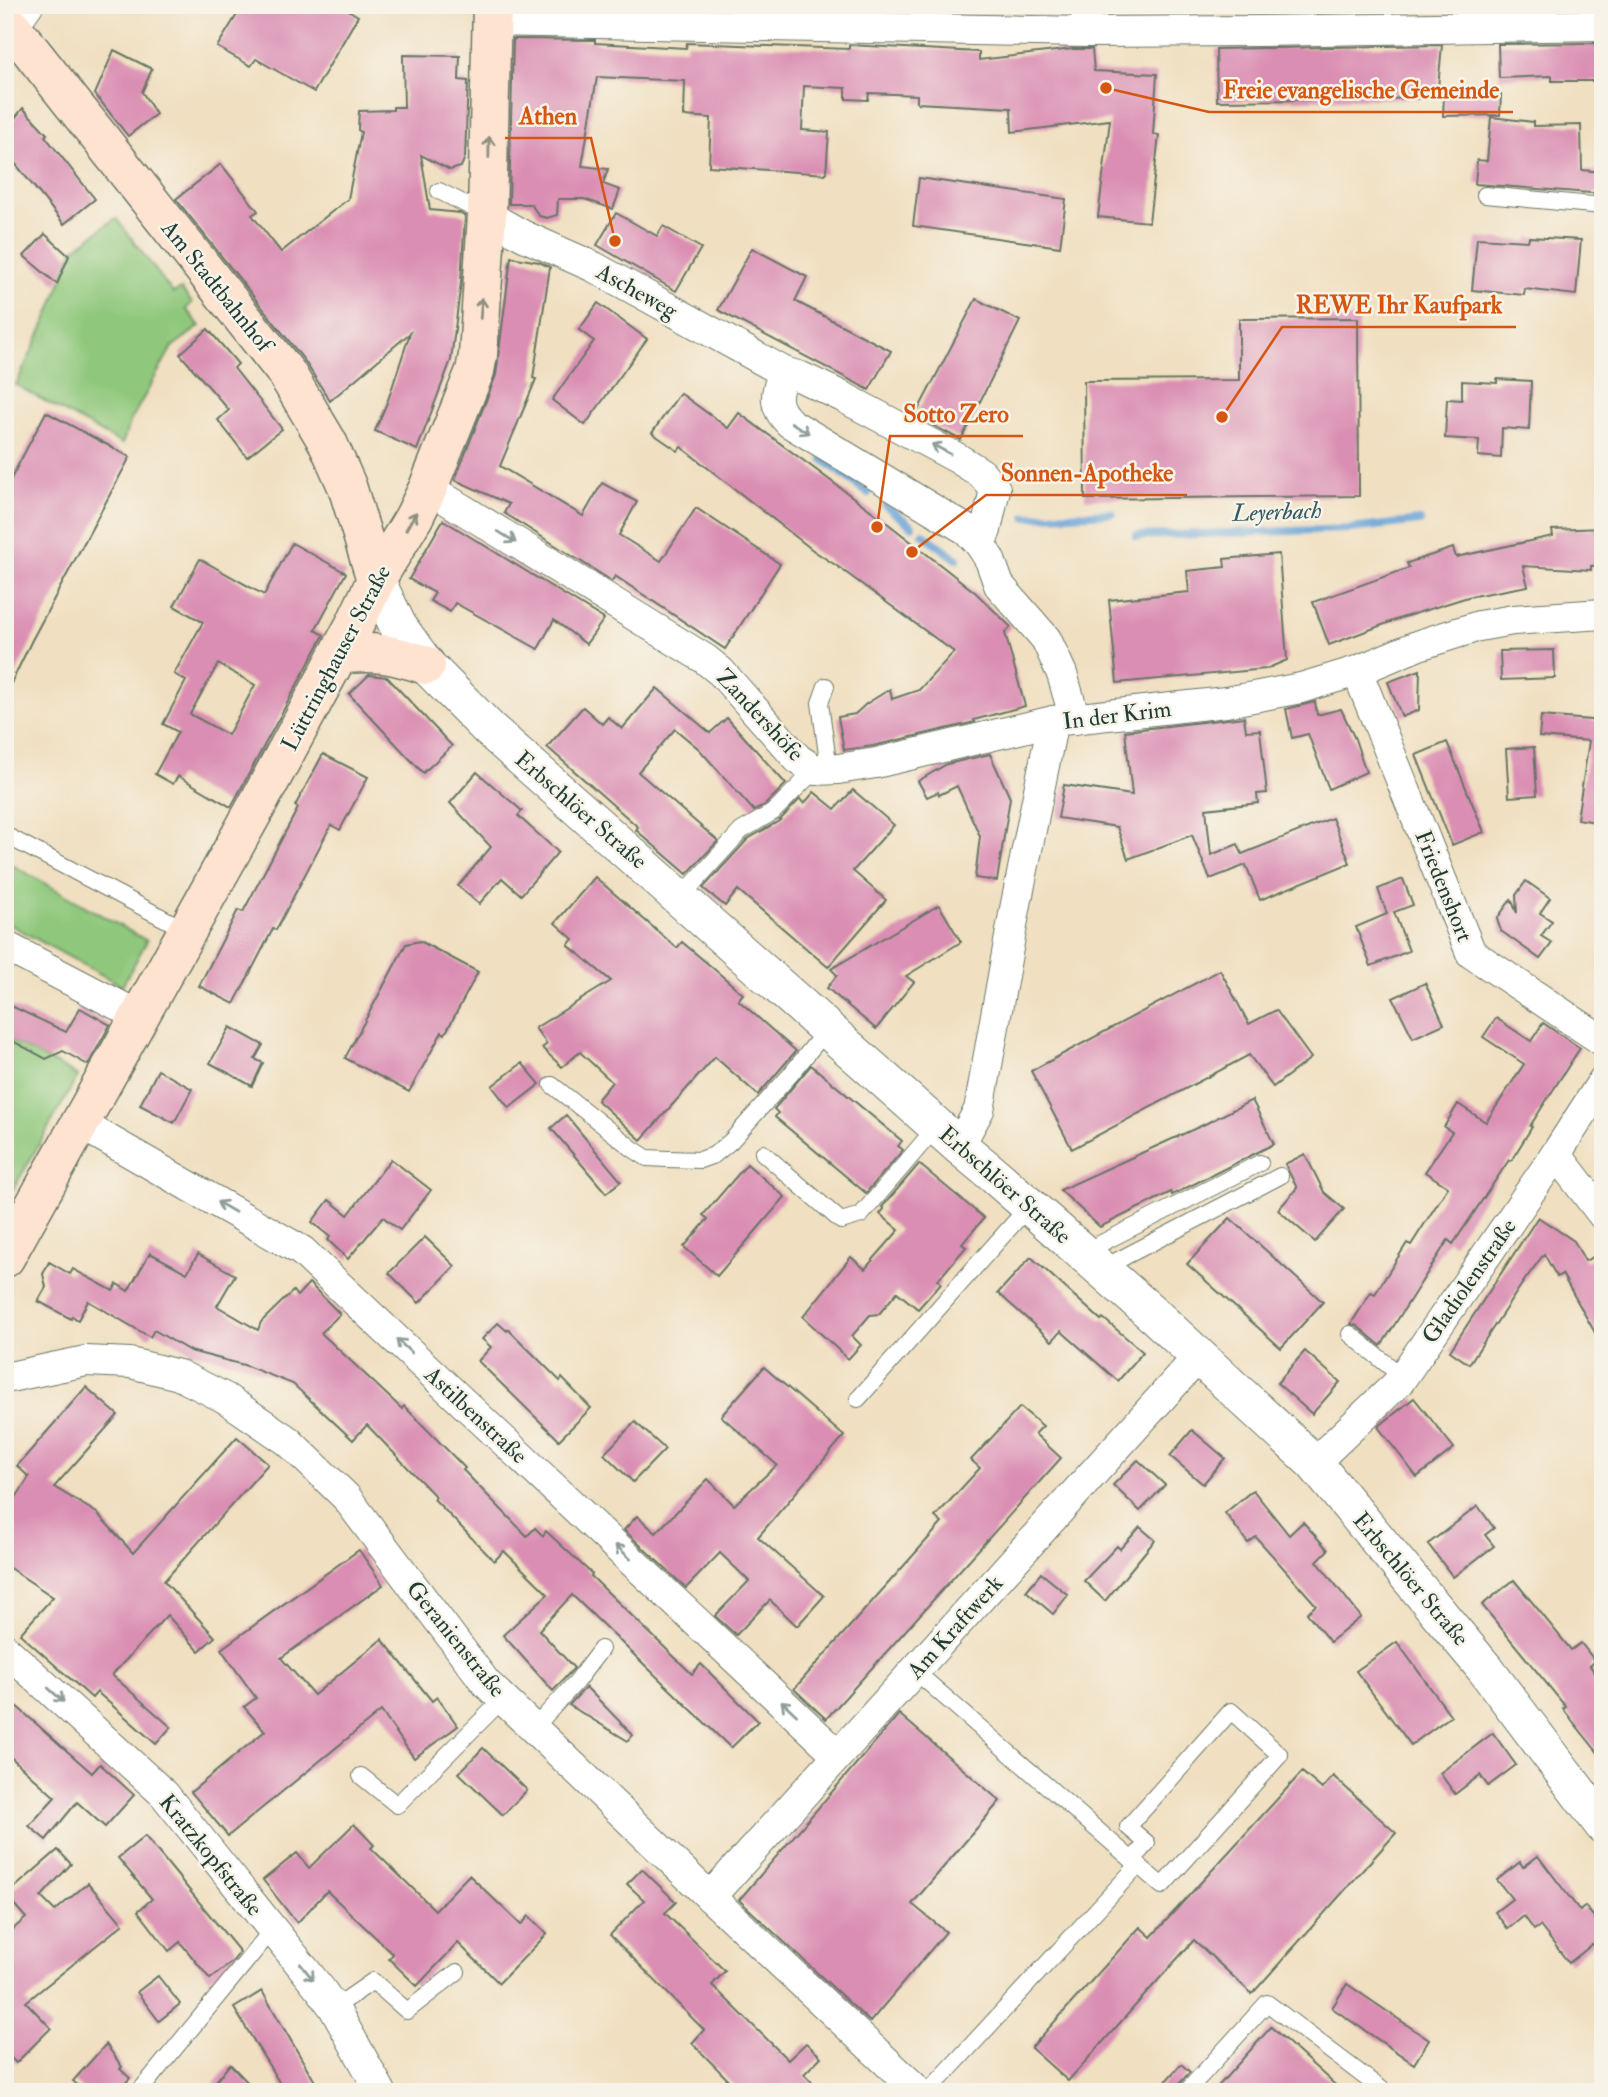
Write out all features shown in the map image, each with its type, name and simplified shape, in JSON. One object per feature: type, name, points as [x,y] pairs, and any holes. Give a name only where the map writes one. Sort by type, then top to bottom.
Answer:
[{"type":"main road","name":"Lüttringhauser Straße","points":[[6,1255],[339,655],[376,580],[414,517],[475,371],[487,215],[491,13]]},
{"type":"main road","name":"Am Stadtbahnhof","points":[[13,23],[288,374],[328,443],[347,486],[376,580]]},
{"type":"main road","points":[[339,655],[377,652],[397,655],[426,665]]},
{"type":"street","points":[[491,13],[1087,18],[1273,31],[1603,25]]},
{"type":"street","name":"Ascheweg","points":[[487,215],[524,236],[594,267],[784,372],[843,397],[981,473],[995,489],[986,530],[980,544]]},
{"type":"street","points":[[784,372],[777,388],[780,414],[790,423],[967,530],[990,559],[999,584],[1046,639],[1062,674],[1064,720],[876,763],[827,769]]},
{"type":"street","name":"Zandershöfe","points":[[428,488],[705,659],[721,672],[798,760],[827,769]]},
{"type":"street","name":"Erbschlöer Straße","points":[[376,580],[398,626],[426,665],[488,728],[1199,1356],[1314,1463],[1486,1670],[1603,1825]]},
{"type":"street","name":"In der Krim","points":[[948,1136],[979,1110],[1015,909],[1064,720],[1226,702],[1301,688],[1357,671],[1419,645],[1479,626],[1513,620],[1603,614]]},
{"type":"street","name":"Friedenshort","points":[[1357,671],[1471,953],[1603,1041]]},
{"type":"street","points":[[5,946],[139,1016]]},
{"type":"street","name":"Gladiolenstraße","points":[[1314,1463],[1399,1382],[1603,1081]]},
{"type":"street","name":"Astilbenstraße","points":[[79,1123],[302,1251],[838,1755]]},
{"type":"street","points":[[1556,1154],[1603,1215]]},
{"type":"street","name":"Am Kraftwerk","points":[[710,1897],[1199,1356]]},
{"type":"street","name":"Geranienstraße","points":[[5,1378],[86,1361],[130,1363],[179,1375],[225,1398],[288,1441],[346,1497],[486,1683],[919,2092]]},
{"type":"street","name":"Kratzkopfstraße","points":[[5,1649],[164,1794],[321,1990],[381,2092]]},
{"type":"lane","points":[[439,191],[487,215]]},
{"type":"lane","points":[[1485,195],[1603,206]]},
{"type":"lane","points":[[680,898],[741,831],[773,812],[827,769]]},
{"type":"lane","points":[[9,837],[186,930]]},
{"type":"lane","points":[[552,1085],[647,1158],[700,1160],[713,1155],[731,1141],[828,1028]]},
{"type":"lane","points":[[762,1153],[841,1221],[861,1215],[948,1136]]},
{"type":"lane","points":[[1092,1261],[1260,1163]]},
{"type":"lane","points":[[1092,1261],[1280,1175]]},
{"type":"lane","points":[[858,1399],[1030,1206]]},
{"type":"lane","points":[[1350,1334],[1404,1375]]},
{"type":"lane","points":[[534,1728],[601,1650]]},
{"type":"lane","points":[[915,1671],[1135,1862],[1162,1886],[1280,1755],[1231,1711],[1128,1827],[1147,1843],[1135,1862],[928,2092]]},
{"type":"lane","points":[[361,1776],[397,1805],[503,1699]]},
{"type":"lane","points":[[139,2092],[272,1930]]},
{"type":"lane","points":[[334,2008],[373,1981],[407,2011],[457,1972]]},
{"type":"lane","points":[[1186,2092],[1267,2003],[1385,2092]]},
{"type":"green space","points":[[116,218],[173,293],[181,289],[192,303],[186,309],[200,326],[172,347],[131,420],[122,444],[16,385],[49,314],[73,250]]},
{"type":"green space","points":[[5,861],[147,941],[122,986],[5,922]]},
{"type":"green space","points":[[5,1037],[78,1076],[5,1204]]},
{"type":"building","points":[[243,5],[340,5],[358,16],[314,92],[256,59],[251,66],[217,47]]},
{"type":"building","points":[[513,39],[595,40],[595,43],[686,48],[687,43],[849,49],[849,45],[979,52],[979,60],[1092,49],[1094,71],[1157,74],[1153,134],[1159,135],[1149,222],[1098,217],[1110,120],[1012,132],[1011,108],[917,103],[917,95],[869,93],[868,100],[846,99],[846,88],[804,86],[802,130],[829,132],[826,174],[709,166],[711,118],[684,116],[685,81],[597,77],[582,166],[608,169],[603,184],[620,190],[613,209],[584,199],[558,199],[557,215],[547,218],[539,216],[531,204],[509,204]]},
{"type":"building","points":[[1603,43],[1603,81],[1552,81],[1552,76],[1499,78],[1498,44]]},
{"type":"building","points":[[1442,45],[1437,98],[1217,101],[1216,49]]},
{"type":"building","points":[[114,50],[152,69],[142,92],[156,114],[128,136],[95,94]]},
{"type":"building","points":[[403,55],[460,56],[459,80],[468,81],[465,157],[461,167],[450,170],[421,155],[430,210],[460,213],[465,216],[461,282],[451,360],[417,450],[375,431],[410,333],[330,401],[304,360],[176,199],[221,164],[258,211],[252,215],[281,252],[348,199],[361,132],[358,130],[359,111],[404,107]]},
{"type":"building","points":[[1444,93],[1501,94],[1500,115],[1443,116]]},
{"type":"building","points":[[23,108],[47,134],[45,136],[95,199],[64,224],[14,162],[5,169],[5,130]]},
{"type":"building","points":[[1491,117],[1533,122],[1533,126],[1581,125],[1582,170],[1603,172],[1603,194],[1475,184],[1477,160],[1487,161]]},
{"type":"building","points":[[919,178],[1066,199],[1060,247],[913,226]]},
{"type":"building","points":[[616,213],[657,236],[663,226],[701,248],[676,291],[597,245]]},
{"type":"building","points":[[45,234],[69,256],[57,284],[24,256]]},
{"type":"building","points":[[1529,237],[1581,240],[1576,295],[1525,289],[1524,295],[1472,290],[1477,238],[1528,241]]},
{"type":"building","points":[[752,248],[807,277],[795,301],[891,351],[869,390],[718,310]]},
{"type":"building","points":[[511,257],[539,262],[550,267],[533,378],[536,379],[500,466],[583,516],[602,483],[637,502],[619,535],[661,561],[696,508],[780,564],[725,649],[615,576],[612,581],[504,513],[509,504],[455,480],[496,375]]},
{"type":"building","points":[[976,299],[1020,321],[961,440],[915,416]]},
{"type":"building","points":[[598,303],[647,339],[585,425],[552,400],[594,341],[579,330]]},
{"type":"building","points":[[1358,318],[1359,496],[1085,499],[1084,381],[1239,380],[1239,319]]},
{"type":"building","points":[[208,329],[238,364],[234,368],[282,429],[247,457],[218,420],[229,410],[180,354]]},
{"type":"building","points":[[1497,379],[1531,381],[1529,430],[1502,428],[1501,458],[1478,456],[1479,440],[1445,438],[1447,399],[1462,400],[1462,381],[1497,383]]},
{"type":"building","points":[[680,393],[728,428],[739,413],[877,515],[976,593],[1011,627],[1005,633],[1025,706],[974,720],[975,722],[873,746],[844,750],[838,717],[855,714],[890,689],[892,699],[919,690],[954,652],[814,551],[681,447],[678,451],[652,433]]},
{"type":"building","points":[[46,412],[130,457],[5,696],[5,490]]},
{"type":"building","points":[[443,520],[604,619],[586,644],[554,620],[538,649],[455,603],[450,612],[430,601],[435,593],[409,579]]},
{"type":"building","points":[[1602,528],[1603,565],[1591,566],[1591,570],[1523,566],[1528,586],[1468,597],[1329,645],[1313,602],[1409,568],[1407,563],[1453,548],[1456,557],[1553,536],[1552,530]]},
{"type":"building","points":[[292,543],[346,573],[315,630],[324,635],[231,807],[178,776],[173,784],[155,774],[178,732],[163,724],[186,681],[174,674],[203,622],[174,606],[200,559],[264,595]],"holes":[[[218,664],[255,685],[228,735],[190,714]]]},
{"type":"building","points":[[1279,554],[1287,660],[1266,669],[1117,683],[1109,600],[1189,592],[1187,571],[1225,567],[1224,559]]},
{"type":"building","points":[[1554,650],[1555,678],[1501,680],[1500,651]]},
{"type":"building","points":[[1420,670],[1419,710],[1402,717],[1388,682]]},
{"type":"building","points":[[369,675],[387,677],[452,746],[423,773],[349,694]]},
{"type":"building","points":[[657,688],[710,733],[727,718],[786,784],[766,804],[754,811],[699,749],[675,729],[638,772],[718,841],[687,874],[547,747],[583,707],[602,724],[608,717],[622,729]]},
{"type":"building","points":[[1315,702],[1317,715],[1341,709],[1366,772],[1329,789],[1308,734],[1292,738],[1286,709]]},
{"type":"building","points":[[1541,716],[1603,721],[1603,823],[1577,819],[1589,741],[1539,737]]},
{"type":"building","points":[[1244,717],[1246,731],[1260,730],[1267,793],[1257,794],[1258,803],[1206,809],[1211,855],[1238,844],[1242,854],[1332,818],[1350,863],[1260,900],[1246,865],[1210,879],[1192,835],[1128,859],[1117,827],[1058,818],[1064,785],[1132,795],[1125,731]]},
{"type":"building","points":[[1447,742],[1484,832],[1452,845],[1416,755]]},
{"type":"building","points":[[1534,747],[1537,795],[1509,797],[1506,749]]},
{"type":"building","points":[[323,754],[368,777],[340,830],[331,825],[234,1004],[199,986],[238,910],[243,912]]},
{"type":"building","points":[[990,754],[1010,798],[997,881],[975,878],[980,836],[957,786],[939,795],[938,792],[927,797],[918,781],[947,764]]},
{"type":"building","points":[[477,772],[522,811],[518,816],[558,852],[521,895],[502,878],[479,904],[458,886],[491,847],[450,803]]},
{"type":"building","points":[[853,790],[894,825],[853,871],[886,900],[828,967],[738,890],[725,906],[703,888],[748,839],[779,821],[800,799],[804,804],[814,792],[835,809]]},
{"type":"building","points":[[595,877],[677,948],[682,942],[743,994],[738,1000],[796,1051],[758,1095],[715,1057],[641,1140],[597,1100],[612,1082],[580,1052],[562,1067],[542,1048],[547,1044],[535,1028],[611,981],[568,945],[573,939],[555,923]]},
{"type":"building","points":[[1403,879],[1413,905],[1394,912],[1409,951],[1371,966],[1356,927],[1387,914],[1378,889]]},
{"type":"building","points":[[1526,881],[1550,898],[1540,913],[1552,921],[1541,936],[1552,943],[1540,959],[1501,931],[1497,919],[1511,899],[1517,913],[1516,895]]},
{"type":"building","points":[[939,905],[961,942],[906,976],[914,982],[876,1029],[827,988],[837,975],[831,969]]},
{"type":"building","points":[[420,941],[478,972],[445,1034],[442,1032],[409,1092],[345,1058],[406,944]]},
{"type":"building","points":[[1220,970],[1249,1024],[1276,1010],[1311,1058],[1273,1087],[1249,1055],[1072,1149],[1031,1071]]},
{"type":"building","points":[[1425,983],[1444,1024],[1413,1038],[1393,998]]},
{"type":"building","points":[[5,1003],[66,1032],[80,1008],[110,1025],[88,1065],[63,1051],[46,1059],[5,1037]]},
{"type":"building","points":[[1496,1018],[1531,1041],[1543,1023],[1580,1048],[1511,1161],[1509,1160],[1453,1244],[1448,1240],[1381,1346],[1351,1324],[1371,1292],[1375,1294],[1407,1243],[1411,1245],[1448,1187],[1425,1172],[1452,1132],[1444,1127],[1458,1104],[1486,1122],[1524,1064],[1483,1037]]},
{"type":"building","points":[[230,1027],[263,1045],[255,1059],[263,1063],[252,1086],[210,1063]]},
{"type":"building","points":[[522,1063],[540,1084],[509,1108],[492,1086]]},
{"type":"building","points":[[811,1065],[902,1141],[898,1146],[903,1150],[866,1193],[775,1117],[778,1113],[774,1109]]},
{"type":"building","points":[[158,1070],[192,1089],[174,1123],[140,1105]]},
{"type":"building","points":[[1252,1100],[1274,1144],[1172,1195],[1171,1192],[1100,1227],[1060,1190],[1203,1125]]},
{"type":"building","points":[[566,1115],[621,1181],[606,1193],[551,1128]]},
{"type":"building","points":[[1305,1154],[1324,1192],[1344,1209],[1315,1242],[1278,1210],[1297,1188],[1285,1164]]},
{"type":"building","points":[[391,1159],[431,1190],[400,1230],[383,1217],[348,1259],[328,1240],[330,1237],[312,1222],[329,1200],[348,1215]]},
{"type":"building","points":[[747,1164],[785,1197],[717,1276],[684,1247],[708,1219],[703,1215]]},
{"type":"building","points":[[919,1164],[984,1218],[962,1244],[966,1247],[938,1280],[941,1283],[918,1309],[897,1292],[879,1314],[870,1315],[852,1336],[861,1345],[848,1359],[803,1317],[851,1257],[865,1269],[899,1230],[880,1214],[884,1209],[882,1207]]},
{"type":"building","points":[[1538,1217],[1574,1241],[1585,1261],[1593,1257],[1603,1275],[1603,1347],[1562,1274],[1557,1277],[1544,1254],[1469,1364],[1450,1351]]},
{"type":"building","points":[[1230,1218],[1323,1302],[1281,1348],[1187,1264]]},
{"type":"building","points":[[425,1237],[455,1266],[419,1303],[389,1273]]},
{"type":"building","points":[[150,1253],[187,1273],[198,1254],[235,1275],[217,1306],[258,1330],[261,1322],[293,1291],[297,1296],[309,1283],[340,1314],[321,1333],[402,1409],[404,1406],[527,1536],[535,1528],[543,1536],[546,1531],[692,1674],[701,1664],[758,1721],[731,1748],[572,1595],[539,1630],[574,1668],[553,1691],[503,1635],[548,1594],[504,1551],[494,1561],[367,1425],[353,1440],[293,1384],[244,1365],[190,1351],[154,1330],[150,1337],[88,1301],[78,1320],[72,1316],[71,1319],[38,1301],[46,1287],[43,1274],[49,1262],[70,1274],[73,1269],[113,1291],[117,1284],[128,1291]]},
{"type":"building","points":[[1031,1257],[1101,1320],[1103,1318],[1143,1352],[1118,1381],[1061,1331],[1052,1341],[998,1293]]},
{"type":"building","points":[[498,1323],[507,1331],[508,1329],[560,1381],[562,1378],[591,1408],[559,1440],[478,1361],[491,1347],[482,1339]]},
{"type":"building","points":[[1305,1351],[1340,1382],[1312,1414],[1277,1383]]},
{"type":"building","points":[[764,1367],[844,1436],[758,1537],[824,1596],[797,1626],[770,1600],[736,1635],[715,1616],[749,1581],[720,1553],[686,1588],[624,1530],[637,1516],[656,1533],[708,1479],[734,1505],[777,1465],[721,1416]]},
{"type":"building","points":[[86,1387],[118,1415],[54,1487],[97,1513],[133,1553],[237,1437],[268,1464],[164,1581],[215,1637],[199,1651],[167,1615],[112,1675],[171,1727],[156,1744],[97,1692],[92,1698],[20,1634],[53,1597],[5,1565],[5,1515],[29,1477],[17,1466]]},
{"type":"building","points":[[1414,1398],[1454,1448],[1417,1477],[1378,1427]]},
{"type":"building","points":[[1020,1407],[1043,1426],[1035,1434],[1061,1458],[826,1719],[794,1689],[942,1523],[935,1517],[980,1468],[971,1460]]},
{"type":"building","points":[[635,1422],[665,1449],[633,1482],[604,1454]]},
{"type":"building","points":[[1192,1430],[1225,1458],[1203,1484],[1170,1456]]},
{"type":"building","points":[[1138,1460],[1165,1485],[1140,1511],[1113,1485]]},
{"type":"building","points":[[1253,1490],[1289,1535],[1303,1522],[1328,1550],[1317,1561],[1361,1617],[1330,1642],[1307,1613],[1316,1605],[1256,1537],[1248,1543],[1225,1513]]},
{"type":"building","points":[[1478,1506],[1494,1528],[1485,1535],[1494,1546],[1453,1577],[1428,1544]]},
{"type":"building","points":[[1140,1527],[1155,1540],[1105,1601],[1084,1581],[1117,1546],[1120,1549]]},
{"type":"building","points":[[359,1550],[383,1585],[281,1658],[314,1695],[382,1639],[432,1701],[437,1697],[458,1726],[414,1758],[381,1711],[228,1836],[191,1792],[265,1731],[244,1707],[256,1698],[221,1649]]},
{"type":"building","points":[[1041,1573],[1068,1595],[1053,1614],[1026,1591]]},
{"type":"building","points":[[1514,1580],[1571,1650],[1581,1643],[1595,1661],[1590,1666],[1603,1683],[1603,1759],[1563,1709],[1566,1707],[1482,1605]]},
{"type":"building","points":[[1397,1642],[1451,1716],[1411,1745],[1356,1671]]},
{"type":"building","points":[[586,1687],[633,1735],[628,1741],[569,1705]]},
{"type":"building","points":[[5,1696],[92,1773],[100,1764],[134,1795],[105,1827],[77,1802],[46,1840],[29,1826],[55,1797],[5,1752]]},
{"type":"building","points":[[899,1714],[1000,1801],[912,1904],[946,1932],[870,2022],[739,1900]]},
{"type":"building","points":[[1493,1733],[1516,1765],[1488,1786],[1480,1775],[1455,1794],[1440,1773]]},
{"type":"building","points":[[483,1748],[527,1790],[503,1815],[459,1773]]},
{"type":"building","points":[[1302,1772],[1322,1789],[1333,1776],[1396,1833],[1252,1994],[1194,1940],[1068,2081],[1031,2048],[1140,1927],[1151,1937]]},
{"type":"building","points":[[354,1824],[374,1845],[371,1848],[435,1910],[469,1875],[521,1925],[529,1916],[547,1934],[499,1983],[458,1943],[417,1986],[389,1959],[393,1954],[327,1891],[297,1923],[263,1880],[297,1853],[309,1868]]},
{"type":"building","points":[[145,1836],[240,1952],[210,1979],[180,1942],[169,1951],[138,1911],[152,1899],[118,1858]]},
{"type":"building","points":[[58,1850],[71,1864],[41,1897],[55,1911],[88,1883],[123,1924],[26,2002],[51,2028],[16,2063],[5,2052],[5,1936],[26,1918],[6,1895]]},
{"type":"building","points":[[1538,1856],[1580,1911],[1585,1906],[1603,1928],[1603,1936],[1569,1963],[1540,1926],[1534,1930],[1524,1916],[1508,1929],[1495,1912],[1512,1899],[1497,1880],[1520,1862],[1523,1867]]},
{"type":"building","points":[[642,1869],[676,1902],[665,1913],[725,1971],[712,1985],[788,2060],[806,2043],[821,2057],[804,2074],[822,2092],[740,2092],[692,2043],[704,2030],[610,1935],[644,1900],[627,1884]]},
{"type":"building","points":[[158,1976],[180,2004],[159,2021],[137,1992]]},
{"type":"building","points":[[1347,1984],[1429,2040],[1414,2064],[1332,2008]]},
{"type":"building","points":[[262,1991],[321,2092],[285,2092],[234,2008]]},
{"type":"building","points":[[1271,2027],[1343,2092],[1213,2092]]},
{"type":"building","points":[[106,2044],[122,2067],[120,2069],[130,2078],[118,2092],[85,2092],[73,2081]]},
{"type":"building","points":[[230,2064],[257,2092],[207,2092]]},
{"type":"building","points":[[1181,2064],[1190,2072],[1178,2085],[1176,2092],[1156,2092]]},
{"type":"waterway","name":"Leyerbach","points":[[823,459],[868,493]]},
{"type":"waterway","name":"Leyerbach","points":[[886,506],[912,526]]},
{"type":"waterway","name":"Leyerbach","points":[[1026,517],[1112,513]]},
{"type":"waterway","name":"Leyerbach","points":[[1136,536],[1350,529],[1420,521]]},
{"type":"waterway","name":"Leyerbach","points":[[923,534],[957,559]]},
{"type":"place","name":"Freie evangelische Gemeinde","points":[[1106,88]]},
{"type":"place","name":"Athen","points":[[615,241]]},
{"type":"place","name":"REWE Ihr Kaufpark","points":[[1222,417]]},
{"type":"place","name":"Sotto Zero","points":[[877,527]]},
{"type":"place","name":"Sonnen-Apotheke","points":[[912,552]]}]
